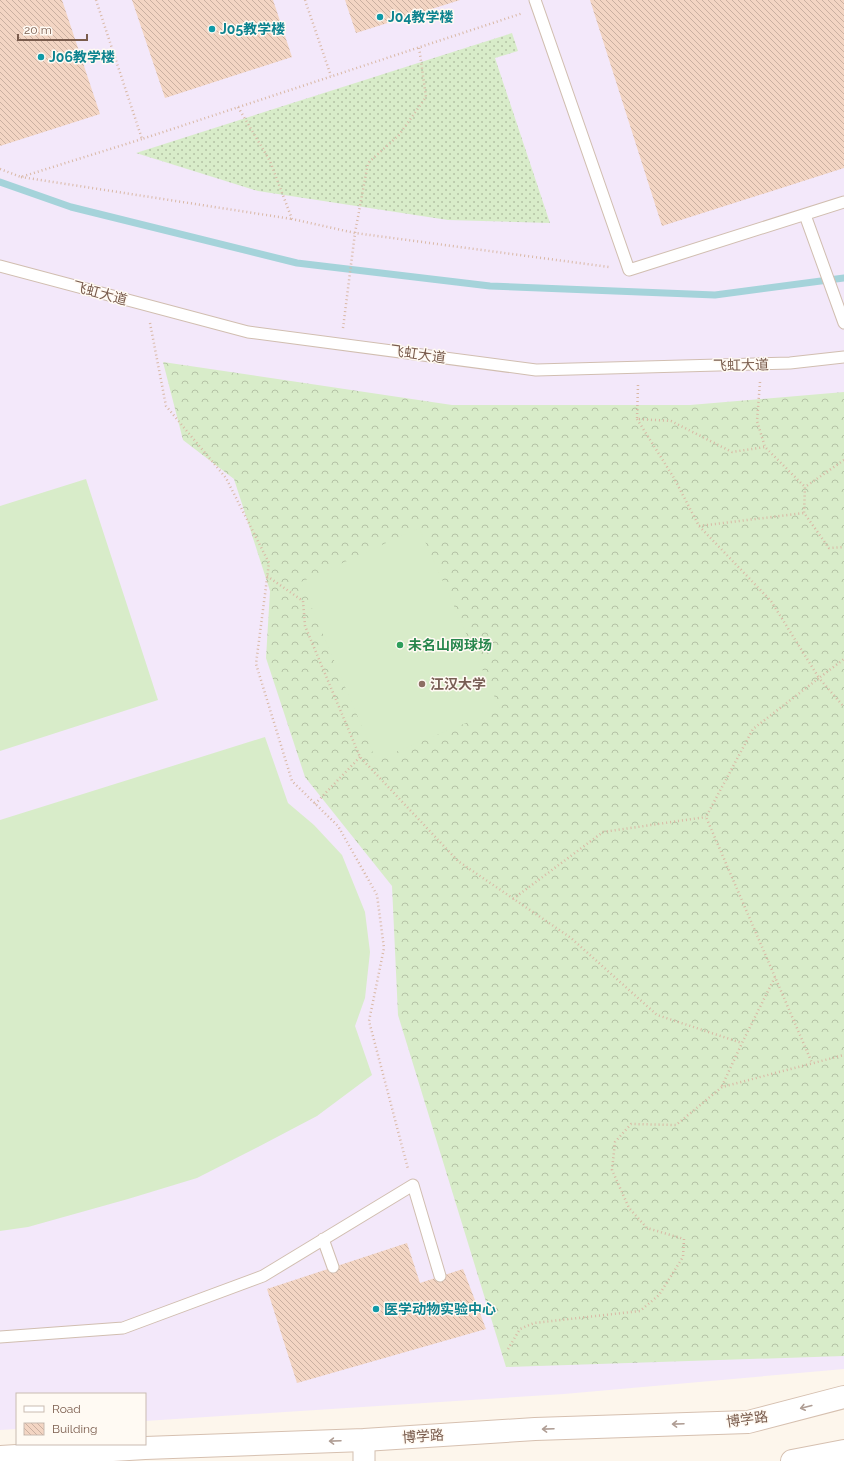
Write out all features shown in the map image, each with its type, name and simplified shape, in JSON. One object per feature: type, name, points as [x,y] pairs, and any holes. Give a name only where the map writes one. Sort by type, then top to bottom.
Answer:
[{"type":"main road","name":"博学路","points":[[0,1457],[145,1448],[364,1450],[535,1429],[748,1422],[844,1398]]},
{"type":"main road","points":[[792,1461],[844,1451]]},
{"type":"lane","points":[[536,4],[629,270],[844,202]]},
{"type":"lane","points":[[805,215],[844,322]]},
{"type":"lane","name":"飞虹大道","points":[[0,266],[248,332],[536,370],[790,363],[844,357]]},
{"type":"lane","points":[[0,1337],[123,1328],[262,1276],[413,1185],[440,1276]]},
{"type":"lane","points":[[323,1239],[333,1267]]},
{"type":"path","points":[[96,0],[142,139]]},
{"type":"path","points":[[305,0],[331,76]]},
{"type":"path","points":[[21,177],[142,139],[419,47],[536,4]]},
{"type":"path","points":[[341,344],[356,232],[368,163],[399,135],[426,97],[419,47]]},
{"type":"path","points":[[238,107],[270,161],[292,219]]},
{"type":"path","points":[[0,169],[21,177],[292,219],[356,232],[629,270]]},
{"type":"path","points":[[146,305],[166,406],[226,478],[269,563],[256,664],[292,781],[338,826],[377,895],[384,948],[369,1021],[413,1185]]},
{"type":"path","points":[[762,364],[757,421],[765,447],[805,487],[804,513],[829,548],[844,547]]},
{"type":"path","points":[[638,367],[636,419],[674,478],[699,526],[771,601],[819,678],[844,707]]},
{"type":"path","points":[[636,419],[671,420],[732,452],[765,447]]},
{"type":"path","points":[[805,487],[844,460]]},
{"type":"path","points":[[699,526],[804,513]]},
{"type":"path","points":[[267,576],[303,601],[305,626],[360,757],[458,862],[571,938],[657,1015],[742,1043]]},
{"type":"path","points":[[706,817],[753,729],[844,659]]},
{"type":"path","points":[[315,804],[360,757]]},
{"type":"path","points":[[513,899],[603,832],[706,817]]},
{"type":"path","points":[[706,817],[812,1063]]},
{"type":"path","points":[[722,1087],[775,977]]},
{"type":"path","points":[[508,1349],[520,1329],[534,1324],[640,1312],[659,1294],[683,1257],[684,1239],[647,1228],[630,1208],[612,1170],[615,1142],[631,1124],[676,1125],[722,1087],[844,1055]]},
{"type":"shaded area","name":"江汉大学","points":[[0,0],[844,0],[844,1369],[564,1394],[146,1421],[146,1393],[16,1393],[16,1429],[0,1430]]},
{"type":"green space","points":[[512,33],[518,51],[495,58],[550,223],[448,220],[258,191],[136,153]]},
{"type":"green space","points":[[163,362],[452,405],[690,405],[844,392],[844,1356],[506,1367],[398,1015],[392,886],[305,777],[266,658],[270,591],[234,479],[183,440]]},
{"type":"green space","points":[[86,479],[158,700],[0,751],[0,506]]},
{"type":"green space","name":"未名山网球场","points":[[419,528],[500,709],[376,760],[301,582]]},
{"type":"green space","points":[[265,737],[288,803],[314,825],[342,855],[365,912],[370,952],[365,998],[355,1026],[372,1075],[317,1116],[197,1178],[28,1227],[0,1231],[0,820]]},
{"type":"building","name":"J06教学楼","points":[[0,0],[62,0],[100,114],[0,146]]},
{"type":"building","name":"J05教学楼","points":[[132,0],[273,0],[292,57],[165,98]]},
{"type":"building","name":"J04教学楼","points":[[345,0],[460,0],[356,33]]},
{"type":"building","points":[[590,0],[844,0],[844,168],[662,226]]},
{"type":"building","name":"医学动物实验中心","points":[[407,1243],[420,1283],[463,1269],[486,1329],[297,1383],[267,1289]]},
{"type":"waterway","points":[[0,182],[71,207],[297,263],[490,286],[715,295],[844,278]]},
{"type":"place","name":"J04教学楼","points":[[380,17]]},
{"type":"place","name":"J05教学楼","points":[[212,29]]},
{"type":"place","name":"J06教学楼","points":[[41,57]]},
{"type":"place","name":"未名山网球场","points":[[400,645]]},
{"type":"place","name":"江汉大学","points":[[422,684]]},
{"type":"place","name":"医学动物实验中心","points":[[376,1309]]}]
